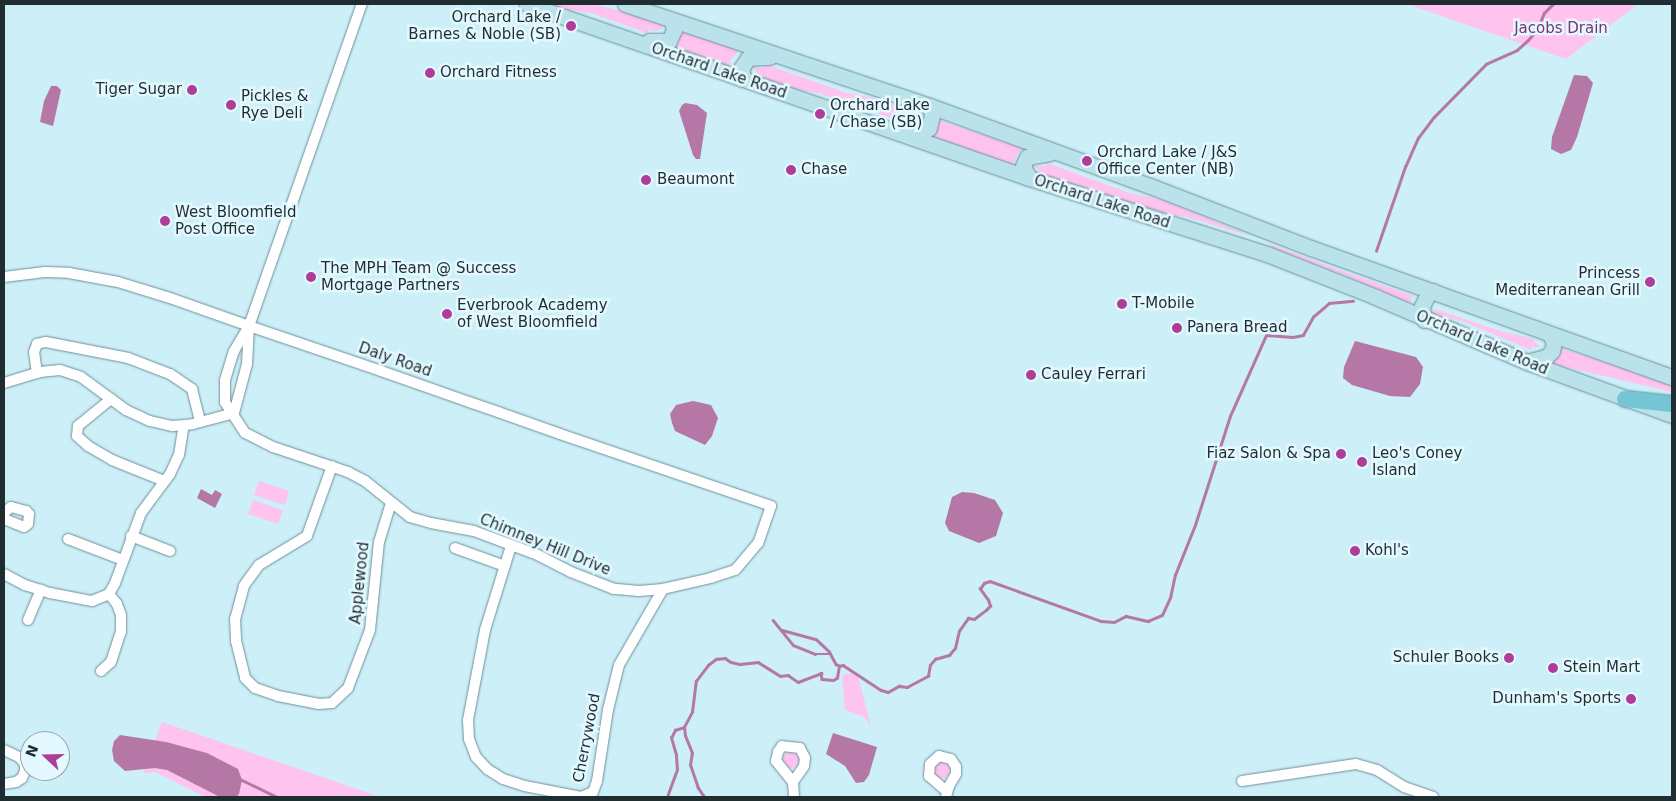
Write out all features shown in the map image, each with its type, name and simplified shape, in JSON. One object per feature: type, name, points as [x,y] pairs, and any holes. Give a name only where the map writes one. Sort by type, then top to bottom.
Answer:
[{"type":"main road","name":"Orchard Lake Road","points":[[527,4],[1029,178],[1267,254],[1376,297],[1424,320],[1527,362],[1672,415]]},
{"type":"main road","name":"Orchard Lake Road","points":[[625,4],[930,106],[1550,335],[1672,377]]},
{"type":"main road","points":[[627,39],[669,41],[674,30],[672,20]]},
{"type":"main road","points":[[742,79],[742,67],[748,58],[779,56]]},
{"type":"main road","points":[[877,126],[924,132],[932,122],[930,106]]},
{"type":"main road","points":[[1029,178],[1023,166],[1027,157],[1056,153]]},
{"type":"main road","points":[[1208,236],[1256,241],[1263,238],[1268,232]]},
{"type":"main road","points":[[1424,320],[1422,306],[1428,294],[1433,291]]},
{"type":"main road","points":[[1527,362],[1546,357],[1552,351],[1554,342],[1550,335]]},
{"type":"main road","points":[[1625,399],[1672,404]]},
{"type":"street","points":[[241,384],[225,380],[234,351],[249,326],[362,4]]},
{"type":"street","name":"Daly Road","points":[[4,277],[45,272],[102,277],[771,506]]},
{"type":"street","points":[[4,383],[37,373],[60,370],[82,377],[126,410],[150,422],[172,426],[200,422],[234,413],[247,364],[249,326]]},
{"type":"street","points":[[37,373],[34,352],[37,344],[46,342],[128,358],[170,374],[192,389],[200,422]]},
{"type":"street","name":"Chimney Hill Drive","points":[[225,380],[225,402],[234,413],[245,433],[272,447],[332,466],[365,481],[410,517],[431,524],[474,531],[538,555],[571,572],[614,589],[663,589],[711,578],[735,570],[758,543],[771,506]]},
{"type":"street","points":[[111,399],[78,426],[77,436],[88,446],[112,460],[164,482]]},
{"type":"street","points":[[4,574],[41,590],[92,601],[109,594],[141,514],[170,474],[179,454],[184,425]]},
{"type":"street","name":"Applewood","points":[[332,466],[307,536],[259,565],[244,586],[236,619],[236,641],[244,678],[255,688],[278,696],[319,704],[332,703],[348,688],[370,630],[379,542],[391,503]]},
{"type":"street","points":[[4,513],[11,508],[26,511],[30,514],[28,524],[24,527],[4,519]]},
{"type":"street","points":[[131,536],[170,551]]},
{"type":"street","points":[[68,539],[123,560]]},
{"type":"street","name":"Cherrywood","points":[[511,546],[485,630],[475,673],[468,720],[469,739],[476,757],[487,769],[503,779],[525,786],[581,797],[593,792],[597,781],[608,710],[618,665],[663,589]]},
{"type":"street","points":[[455,548],[505,566]]},
{"type":"street","points":[[28,620],[41,590]]},
{"type":"street","points":[[101,671],[111,662],[121,632],[117,604],[109,594]]},
{"type":"street","points":[[4,750],[19,757],[24,764],[25,771],[22,778],[16,782],[4,784]]},
{"type":"street","points":[[1242,781],[1356,764],[1377,770],[1404,787],[1433,797]]},
{"type":"street","points":[[793,782],[794,797]]},
{"type":"green space","points":[[547,4],[591,4],[637,14],[662,23],[662,29],[655,31],[649,29],[647,33],[591,13],[561,9]]},
{"type":"green space","name":"Jacobs Drain","points":[[1407,4],[1638,4],[1566,59]]},
{"type":"green space","points":[[682,30],[739,50],[730,61],[729,67],[673,47]]},
{"type":"green space","points":[[765,64],[847,93],[878,99],[916,112],[915,115],[919,118],[907,120],[906,123],[822,94],[790,88],[756,76],[757,72],[752,67],[764,68]]},
{"type":"green space","points":[[939,120],[1022,148],[1016,156],[1013,165],[929,137]]},
{"type":"green space","points":[[1047,163],[1130,193],[1163,200],[1251,236],[1187,217],[1157,213],[1038,174],[1039,170],[1034,166],[1046,166]]},
{"type":"green space","points":[[1272,245],[1413,296],[1409,303],[1347,276],[1271,248]]},
{"type":"green space","points":[[1435,309],[1500,331],[1534,339],[1534,342],[1541,347],[1532,347],[1531,350],[1462,321],[1433,314]]},
{"type":"green space","points":[[1560,348],[1672,384],[1672,392],[1552,363]]},
{"type":"green space","points":[[259,481],[289,491],[285,505],[254,495]]},
{"type":"green space","points":[[253,500],[283,510],[278,524],[248,514]]},
{"type":"green space","points":[[852,673],[858,677],[871,726],[865,717],[845,710],[842,675]]},
{"type":"green space","points":[[162,722],[380,797],[206,797],[155,772],[143,773]]},
{"type":"green space","points":[[788,752],[794,752],[799,757],[797,766],[788,768],[783,763],[783,757]]},
{"type":"green space","points":[[939,762],[945,762],[950,767],[948,776],[939,778],[934,773],[934,767]]},
{"type":"shaded area","points":[[1574,75],[1587,76],[1593,83],[1577,137],[1571,150],[1561,154],[1551,149],[1552,137]]},
{"type":"shaded area","points":[[51,86],[57,86],[61,90],[53,126],[40,122],[44,101]]},
{"type":"shaded area","points":[[685,103],[697,105],[707,113],[700,159],[696,159],[693,155],[679,111]]},
{"type":"shaded area","points":[[1355,341],[1416,357],[1423,367],[1420,384],[1410,397],[1390,396],[1352,385],[1343,378],[1344,367]]},
{"type":"shaded area","points":[[693,401],[711,405],[718,418],[712,436],[705,445],[675,431],[672,423],[670,414],[676,405]]},
{"type":"shaded area","points":[[201,489],[212,495],[215,490],[222,494],[215,508],[197,498]]},
{"type":"shaded area","points":[[962,492],[974,493],[995,500],[1003,513],[996,536],[979,543],[949,531],[945,523],[952,497]]},
{"type":"shaded area","points":[[833,733],[877,747],[869,775],[864,782],[856,783],[845,766],[826,754]]},
{"type":"shaded area","points":[[120,735],[166,742],[207,753],[238,769],[242,780],[239,794],[236,797],[220,797],[167,770],[155,768],[125,771],[114,761],[112,750],[114,741]]},
{"type":"waterway","points":[[1376,251],[1405,167],[1418,138],[1434,117],[1486,64],[1517,50],[1527,41],[1537,30],[1544,13],[1553,4]]},
{"type":"waterway","points":[[704,797],[698,788],[690,765],[692,753],[685,736],[684,727],[692,712],[696,681],[708,665],[716,659],[725,658],[740,664],[758,662],[780,676],[788,675],[798,682],[821,673],[822,679],[833,680],[837,678],[839,666],[843,665],[881,690],[888,692],[899,686],[907,687],[928,676],[930,665],[935,659],[949,655],[955,648],[959,631],[968,618],[974,619],[990,606],[980,589],[984,583],[990,581],[1101,621],[1114,622],[1126,616],[1148,621],[1162,615],[1170,598],[1175,575],[1195,525],[1230,416],[1266,335],[1293,337],[1303,335],[1313,317],[1329,303],[1353,301]]},
{"type":"waterway","points":[[773,620],[793,645],[815,654],[831,654]]},
{"type":"waterway","points":[[782,630],[816,639],[829,651],[836,664],[840,666]]},
{"type":"waterway","points":[[667,797],[677,770],[676,755],[671,738],[675,730],[684,727]]},
{"type":"waterway","points":[[240,779],[277,797]]},
{"type":"place","name":"Orchard Lake / Barnes & Noble (SB)","points":[[571,26]]},
{"type":"place","name":"Orchard Fitness","points":[[430,73]]},
{"type":"place","name":"Tiger Sugar","points":[[192,90]]},
{"type":"place","name":"Pickles & Rye Deli","points":[[231,105]]},
{"type":"place","name":"Orchard Lake / Chase (SB)","points":[[820,114]]},
{"type":"place","name":"Orchard Lake / J&S Office Center (NB)","points":[[1087,161]]},
{"type":"place","name":"Chase","points":[[791,170]]},
{"type":"place","name":"Beaumont","points":[[646,180]]},
{"type":"place","name":"West Bloomfield Post Office","points":[[165,221]]},
{"type":"place","name":"The MPH Team @ Success Mortgage Partners","points":[[311,277]]},
{"type":"place","name":"Princess Mediterranean Grill","points":[[1650,282]]},
{"type":"place","name":"T-Mobile","points":[[1122,304]]},
{"type":"place","name":"Everbrook Academy of West Bloomfield","points":[[447,314]]},
{"type":"place","name":"Panera Bread","points":[[1177,328]]},
{"type":"place","name":"Cauley Ferrari","points":[[1031,375]]},
{"type":"place","name":"Fiaz Salon & Spa","points":[[1341,454]]},
{"type":"place","name":"Leo's Coney Island","points":[[1362,462]]},
{"type":"place","name":"Kohl's","points":[[1355,551]]},
{"type":"place","name":"Schuler Books","points":[[1509,658]]},
{"type":"place","name":"Stein Mart","points":[[1553,668]]},
{"type":"place","name":"Dunham's Sports","points":[[1631,699]]}]
